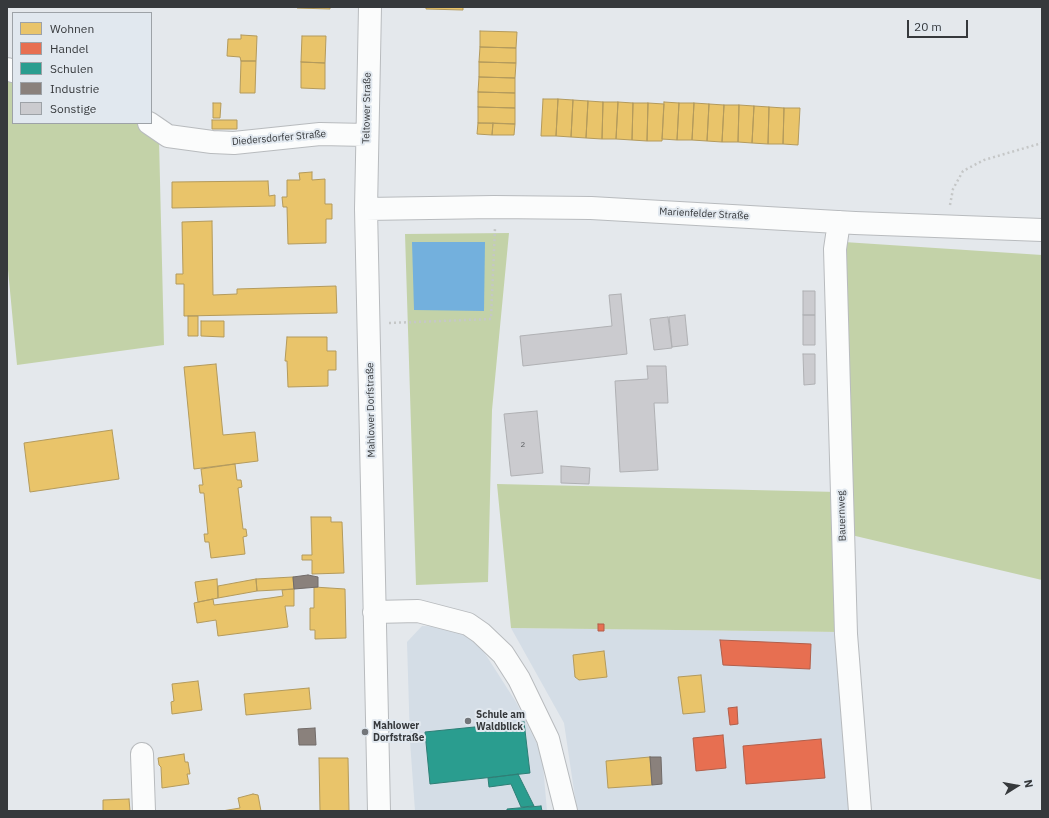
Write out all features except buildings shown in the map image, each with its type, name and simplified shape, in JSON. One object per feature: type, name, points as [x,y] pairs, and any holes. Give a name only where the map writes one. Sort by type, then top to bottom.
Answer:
[{"type":"street","name":"Teltower Straße","points":[[366,209],[370,7]]},
{"type":"street","name":"Diedersdorfer Straße","points":[[150,124],[168,136],[234,143],[320,134],[367,135]]},
{"type":"street","name":"Marienfelder Straße","points":[[366,209],[494,207],[591,208],[839,222],[1042,230]]},
{"type":"street","name":"Mahlower Dorfstraße","points":[[366,209],[379,811]]},
{"type":"street","name":"Bauernweg","points":[[839,222],[835,250],[846,634],[860,811]]},
{"type":"street","points":[[374,612],[418,612],[468,624],[481,633],[503,654],[519,679],[548,739],[566,811]]},
{"type":"street","points":[[142,754],[144,811]]},
{"type":"path","points":[[948,226],[953,189],[964,171],[984,160],[1042,143]]},
{"type":"path","points":[[383,323],[491,319],[495,233],[494,207]]},
{"type":"shaded area","name":"Schule am Waldblick","points":[[422,626],[468,627],[516,702],[542,754],[547,811],[415,811],[410,741],[407,642]]},
{"type":"shaded area","points":[[511,628],[841,632],[856,811],[577,811],[564,723]]},
{"type":"green space","points":[[7,79],[12,81],[12,124],[142,124],[159,140],[164,345],[17,365],[7,259]]},
{"type":"green space","points":[[509,233],[492,410],[488,582],[416,585],[405,234]]},
{"type":"green space","points":[[844,242],[1042,255],[1042,580],[847,534]]},
{"type":"green space","points":[[497,484],[838,492],[841,632],[511,628]]},
{"type":"water","points":[[412,242],[485,242],[484,311],[414,310]]},
{"type":"place","name":"Schule am Waldblick","points":[[468,721]]},
{"type":"place","name":"Mahlower Dorfstraße","points":[[365,732]]}]
